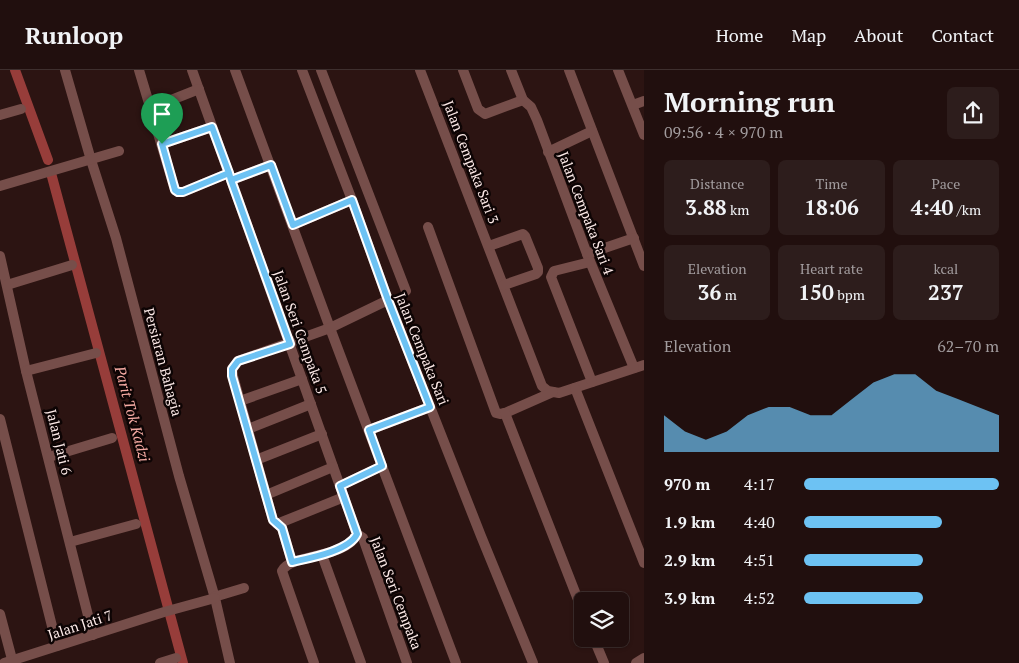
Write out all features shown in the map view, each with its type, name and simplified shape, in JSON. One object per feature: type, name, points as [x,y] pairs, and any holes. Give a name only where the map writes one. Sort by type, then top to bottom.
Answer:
[{"type":"street","name":"Persiaran Bahagia","points":[[65,70],[90,160],[116,238],[230,663]]},
{"type":"street","points":[[139,70],[175,190],[183,192],[230,176],[271,165]]},
{"type":"street","name":"Jalan Seri Cempaka 5","points":[[192,70],[357,534]]},
{"type":"street","points":[[236,70],[330,328],[456,663]]},
{"type":"street","name":"Jalan Cempaka Sari","points":[[302,70],[388,300],[481,536],[534,663]]},
{"type":"street","points":[[321,70],[406,291]]},
{"type":"street","name":"Jalan Cempaka Sari 3","points":[[420,70],[542,386],[548,391],[553,392]]},
{"type":"street","points":[[463,70],[480,112],[485,114],[523,100]]},
{"type":"street","name":"Jalan Cempaka Sari 4","points":[[511,70],[523,100],[531,107],[588,258],[625,345],[639,367]]},
{"type":"street","points":[[569,70],[644,266]]},
{"type":"street","points":[[618,70],[643,129]]},
{"type":"street","points":[[151,108],[199,89]]},
{"type":"street","points":[[632,105],[644,101]]},
{"type":"street","points":[[0,116],[21,109]]},
{"type":"street","points":[[162,144],[212,127]]},
{"type":"street","points":[[548,152],[592,131]]},
{"type":"street","points":[[0,186],[119,151]]},
{"type":"street","points":[[293,225],[352,200]]},
{"type":"street","points":[[428,227],[496,413],[505,413],[553,392],[559,393],[639,367]]},
{"type":"street","points":[[489,246],[523,234],[538,268],[536,274],[504,285]]},
{"type":"street","points":[[592,382],[551,278],[554,271],[634,238]]},
{"type":"street","name":"Jalan Jati 6","points":[[0,256],[26,371],[93,635]]},
{"type":"street","points":[[8,285],[72,266]]},
{"type":"street","points":[[292,562],[282,528],[273,520],[232,376],[232,369],[238,361],[290,344],[330,328],[388,300]]},
{"type":"street","points":[[26,371],[96,353]]},
{"type":"street","points":[[240,401],[302,379]]},
{"type":"street","points":[[575,388],[644,563]]},
{"type":"street","points":[[248,429],[311,404]]},
{"type":"street","points":[[369,430],[430,407]]},
{"type":"street","points":[[505,413],[575,592]]},
{"type":"street","points":[[0,419],[57,646]]},
{"type":"street","points":[[256,460],[322,434]]},
{"type":"street","points":[[49,457],[112,438]]},
{"type":"street","points":[[340,486],[382,466]]},
{"type":"street","points":[[266,495],[333,467]]},
{"type":"street","points":[[277,524],[344,497]]},
{"type":"street","points":[[70,542],[136,524]]},
{"type":"street","points":[[314,663],[282,571],[285,566],[292,562],[322,555],[350,543],[357,534]]},
{"type":"street","name":"Jalan Seri Cempaka","points":[[357,534],[363,538],[405,662]]},
{"type":"street","points":[[322,555],[361,663]]},
{"type":"street","name":"Jalan Jati 7","points":[[10,662],[244,588]]},
{"type":"street","points":[[0,614],[10,662]]},
{"type":"street","points":[[597,647],[604,663]]},
{"type":"street","points":[[160,663],[176,658]]},
{"type":"street","points":[[636,663],[644,658]]},
{"type":"waterway","name":"Parit Tok Kadzi","points":[[15,70],[48,160]]},
{"type":"waterway","name":"Parit Tok Kadzi","points":[[51,173],[183,663]]},
{"type":"route","points":[[162,144],[175,190],[178,192],[183,192],[229,173],[231,180],[271,165],[293,225],[352,200],[388,300],[430,407],[369,430],[382,466],[340,486],[357,534],[350,543],[322,555],[292,562],[282,528],[273,520],[232,376],[234,364],[238,361],[290,344],[266,279],[249,229],[231,180],[229,173],[212,127],[162,144]]}]
